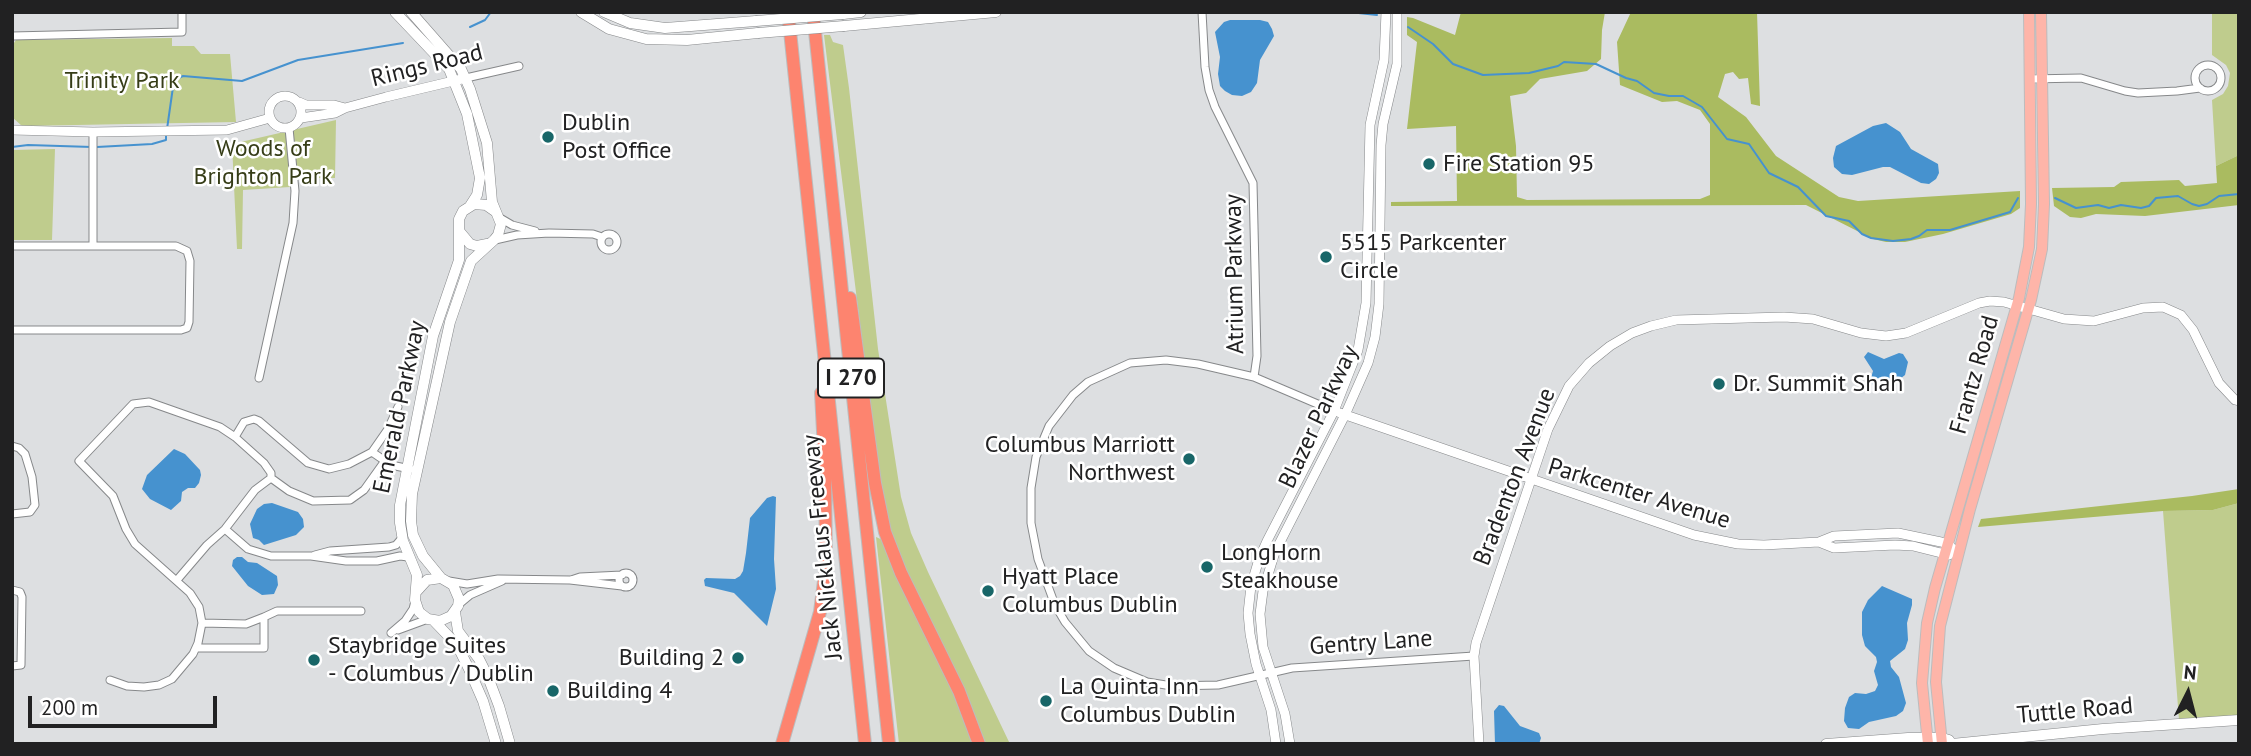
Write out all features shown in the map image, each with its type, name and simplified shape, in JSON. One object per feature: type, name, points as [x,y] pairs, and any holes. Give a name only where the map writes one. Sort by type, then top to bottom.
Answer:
[{"type":"highway","name":"Jack Nicklaus Freeway","points":[[788,12],[865,744]]},
{"type":"highway","name":"Jack Nicklaus Freeway","points":[[813,12],[889,744]]},
{"type":"highway","points":[[835,222],[853,316],[875,483],[885,532],[901,573],[959,691],[979,744]]},
{"type":"highway","points":[[782,744],[815,634],[823,594],[826,521],[820,398],[825,369]]},
{"type":"main road","points":[[395,12],[441,60],[454,80],[472,130],[480,178],[477,195],[470,206]]},
{"type":"main road","points":[[411,12],[448,53],[466,78],[485,135],[491,172],[492,202],[498,215],[500,230],[492,242],[473,245],[459,232],[459,219],[463,211],[470,206],[486,205],[498,215]]},
{"type":"main road","points":[[581,12],[609,29],[646,39],[687,40],[996,12]]},
{"type":"main road","points":[[604,12],[647,27],[674,28],[861,12]]},
{"type":"main road","name":"Frantz Road","points":[[1941,741],[1923,659],[1927,623],[2017,305],[2028,255],[2031,229],[2029,12]]},
{"type":"main road","name":"Frantz Road","points":[[1941,741],[1936,682],[1940,626],[2029,308],[2042,249],[2041,12]]},
{"type":"main road","name":"Emerald Parkway","points":[[444,580],[423,556],[413,535],[411,469],[433,336],[459,260],[459,232]]},
{"type":"main road","name":"Emerald Parkway","points":[[416,596],[417,575],[402,538],[400,505],[450,322],[471,261],[492,242]]},
{"type":"main road","points":[[496,744],[483,701],[457,646],[419,612],[416,596],[427,580],[444,580],[457,592],[458,631],[479,659],[488,677],[510,744]]},
{"type":"main road","points":[[431,620],[446,619],[456,609]]},
{"type":"main road","name":"Tuttle Road","points":[[1826,744],[1941,741],[2239,720]]},
{"type":"street","points":[[12,36],[182,33],[182,12]]},
{"type":"street","name":"Atrium Parkway","points":[[1202,12],[1209,90],[1253,183],[1257,356],[1254,377]]},
{"type":"street","name":"Blazer Parkway","points":[[1276,744],[1271,710],[1260,676],[1248,620],[1251,586],[1267,541],[1334,411],[1358,350],[1366,303],[1370,125],[1380,89],[1386,12]]},
{"type":"street","name":"Blazer Parkway","points":[[1290,744],[1285,714],[1261,634],[1260,614],[1267,573],[1275,552],[1345,415],[1368,363],[1375,337],[1379,304],[1381,145],[1383,124],[1397,64],[1397,12]]},
{"type":"street","name":"Rings Road","points":[[301,118],[335,113],[345,108],[454,80],[519,66]]},
{"type":"street","points":[[2030,79],[2081,78],[2138,93],[2200,88]]},
{"type":"street","points":[[285,95],[299,102],[301,118],[289,128],[275,125],[270,118],[269,107],[275,99],[285,95]]},
{"type":"street","name":"Rings Road","points":[[299,102],[345,108]]},
{"type":"street","points":[[12,131],[93,137],[152,131],[232,129],[270,118]]},
{"type":"street","points":[[259,378],[293,223],[295,191],[289,128]]},
{"type":"street","points":[[93,137],[93,246]]},
{"type":"street","points":[[498,215],[524,229],[549,233]]},
{"type":"street","points":[[492,242],[517,235],[549,233],[593,234],[602,237]]},
{"type":"street","points":[[12,246],[176,246],[187,251],[190,261],[187,328],[12,330]]},
{"type":"street","name":"Bradenton Avenue","points":[[1479,744],[1474,656],[1479,630],[1548,429],[1569,386],[1589,363],[1632,333],[1651,326],[1693,318],[1801,317],[1861,333],[1886,336],[1906,333],[1983,302],[2017,305],[2064,319],[2094,320],[2143,308],[2163,307],[2181,315],[2193,330],[2219,383],[2239,401]]},
{"type":"street","name":"Gentry Lane","points":[[1334,411],[1254,377],[1166,359],[1130,363],[1088,382],[1059,411],[1045,434],[1033,472],[1030,513],[1038,559],[1055,605],[1089,651],[1130,676],[1172,686],[1218,685],[1292,668],[1474,656]]},
{"type":"street","points":[[110,680],[127,686],[159,685],[172,679],[193,654],[202,623],[195,600],[177,580],[135,544],[113,496],[79,461],[133,404],[149,402],[210,423],[235,437],[264,463],[271,473],[271,478],[289,491],[313,501],[350,500],[364,490],[384,462]]},
{"type":"street","points":[[235,437],[244,422],[249,419],[259,421],[303,460],[329,469],[349,464],[372,453],[388,429],[398,407]]},
{"type":"street","name":"Parkcenter Avenue","points":[[1334,411],[1663,526],[1703,537],[1738,544],[1819,542],[1834,548],[1913,546],[1958,554]]},
{"type":"street","points":[[12,446],[25,454],[32,477],[35,505],[30,513],[12,514]]},
{"type":"street","points":[[372,453],[384,462],[411,469]]},
{"type":"street","points":[[177,580],[225,528],[255,490],[271,478]]},
{"type":"street","points":[[225,528],[248,549],[260,554],[311,556],[346,561],[408,557]]},
{"type":"street","points":[[311,556],[330,551],[389,548],[402,538]]},
{"type":"street","points":[[444,580],[467,583],[505,579],[570,580],[622,586],[629,586],[633,580],[629,574],[570,580]]},
{"type":"street","points":[[622,575],[619,580],[622,586]]},
{"type":"street","points":[[456,609],[470,595],[505,579]]},
{"type":"street","points":[[12,590],[20,592],[22,597],[21,664],[12,666]]},
{"type":"street","points":[[416,596],[413,609],[405,621],[391,633],[431,620]]},
{"type":"street","points":[[202,623],[246,624],[277,611],[361,611]]},
{"type":"street","points":[[196,648],[264,648],[264,617]]},
{"type":"green space","points":[[1461,12],[1605,12],[1601,59],[1587,71],[1540,79],[1526,93],[1510,96],[1516,146],[1517,197],[1527,200],[1700,199],[1710,195],[1710,124],[1700,110],[1677,101],[1662,102],[1620,85],[1617,42],[1631,12],[1757,12],[1760,106],[1751,104],[1748,78],[1739,79],[1733,72],[1725,74],[1718,97],[1746,117],[1776,156],[1839,197],[1858,201],[2020,191],[2020,208],[2011,214],[1943,234],[1905,242],[1886,242],[1873,239],[1806,205],[1391,206],[1391,202],[1457,201],[1456,126],[1407,129],[1417,42],[1407,35],[1407,17],[1455,35]]},
{"type":"green space","points":[[2212,12],[2239,12],[2239,155],[2216,166],[2212,100],[2223,94],[2228,86],[2230,73],[2226,65],[2212,55]]},
{"type":"green space","points":[[824,35],[830,35],[833,42],[843,45],[878,349],[901,497],[911,533],[928,572],[1010,744],[985,744],[966,693],[902,566],[888,528],[879,477]]},
{"type":"green space","name":"Trinity Park","points":[[172,38],[172,46],[194,46],[201,54],[230,54],[236,122],[22,126],[12,117],[12,46],[16,40]]},
{"type":"green space","name":"Woods of Brighton Park","points":[[336,120],[335,178],[305,178],[303,171],[289,173],[290,187],[243,190],[242,249],[237,249],[232,144]]},
{"type":"green space","points":[[55,149],[52,240],[12,240],[12,150]]},
{"type":"green space","points":[[2239,155],[2239,205],[2145,216],[2096,214],[2081,218],[2070,217],[2054,206],[2052,188],[2114,187],[2121,182],[2179,180],[2185,186],[2217,183],[2216,166]]},
{"type":"green space","points":[[2239,489],[2239,503],[2213,510],[2163,511],[1978,527],[1981,519]]},
{"type":"green space","points":[[2239,503],[2239,715],[2179,720],[2163,511],[2213,510]]},
{"type":"green space","points":[[876,537],[885,541],[954,690],[975,744],[899,744]]},
{"type":"water","points":[[1224,22],[1268,22],[1274,36],[1260,60],[1257,83],[1251,92],[1242,96],[1225,91],[1220,86],[1218,74],[1220,57],[1215,32]]},
{"type":"water","points":[[1886,123],[1900,132],[1911,149],[1938,164],[1939,173],[1936,179],[1929,184],[1921,183],[1890,167],[1852,175],[1842,174],[1834,167],[1836,146],[1873,126]]},
{"type":"water","points":[[1868,352],[1884,359],[1903,354],[1908,362],[1905,375],[1896,382],[1873,385],[1870,381],[1873,371],[1864,357]]},
{"type":"water","points":[[174,449],[185,454],[200,470],[201,475],[195,488],[182,492],[181,501],[171,510],[150,499],[142,489],[147,475]]},
{"type":"water","points":[[776,497],[776,589],[767,626],[734,593],[705,586],[704,580],[735,579],[740,576],[743,571],[750,518],[767,498]]},
{"type":"water","points":[[272,503],[298,512],[304,527],[296,535],[264,545],[253,538],[250,524],[257,509]]},
{"type":"water","points":[[237,557],[257,563],[277,576],[278,585],[274,594],[262,595],[248,586],[232,566]]},
{"type":"water","points":[[1882,586],[1912,599],[1905,649],[1890,661],[1899,677],[1906,703],[1903,711],[1896,716],[1869,722],[1859,729],[1848,728],[1844,721],[1849,697],[1855,693],[1875,691],[1878,685],[1874,671],[1876,657],[1865,646],[1862,635],[1862,612],[1868,600]]},
{"type":"water","points":[[1499,705],[1504,706],[1520,726],[1539,733],[1539,744],[1495,744],[1494,711]]},
{"type":"waterway","points":[[470,27],[485,20],[491,12]]},
{"type":"waterway","points":[[1349,12],[1377,15]]},
{"type":"waterway","points":[[1408,27],[1433,44],[1453,64],[1483,75],[1529,73],[1564,62],[1596,64],[1637,81],[1654,93],[1683,96],[1702,107],[1727,139],[1749,144],[1769,173],[1798,187],[1826,216],[1849,221],[1862,234],[1871,238],[1893,241],[1911,239],[1927,230],[1950,230],[2010,212],[2018,198]]},
{"type":"waterway","points":[[167,129],[174,80],[183,76],[242,81],[298,60],[403,43]]},
{"type":"waterway","points":[[97,147],[152,144],[166,140],[166,134]]},
{"type":"waterway","points":[[12,147],[92,147]]},
{"type":"waterway","points":[[2055,198],[2076,208],[2098,205],[2109,208],[2121,205],[2141,208],[2149,206],[2156,198],[2178,196],[2199,206],[2219,196],[2239,194]]},
{"type":"place","name":"Dublin Post Office","points":[[548,137]]},
{"type":"place","name":"Fire Station 95","points":[[1429,164]]},
{"type":"place","name":"5515 Parkcenter Circle","points":[[1326,257]]},
{"type":"place","name":"Dr. Summit Shah","points":[[1719,384]]},
{"type":"place","name":"Columbus Marriott Northwest","points":[[1189,459]]},
{"type":"place","name":"LongHorn Steakhouse","points":[[1207,567]]},
{"type":"place","name":"Hyatt Place Columbus Dublin","points":[[988,591]]},
{"type":"place","name":"Building 2","points":[[738,658]]},
{"type":"place","name":"Staybridge Suites - Columbus / Dublin","points":[[314,660]]},
{"type":"place","name":"Building 4","points":[[553,691]]},
{"type":"place","name":"La Quinta Inn Columbus Dublin","points":[[1046,701]]}]
